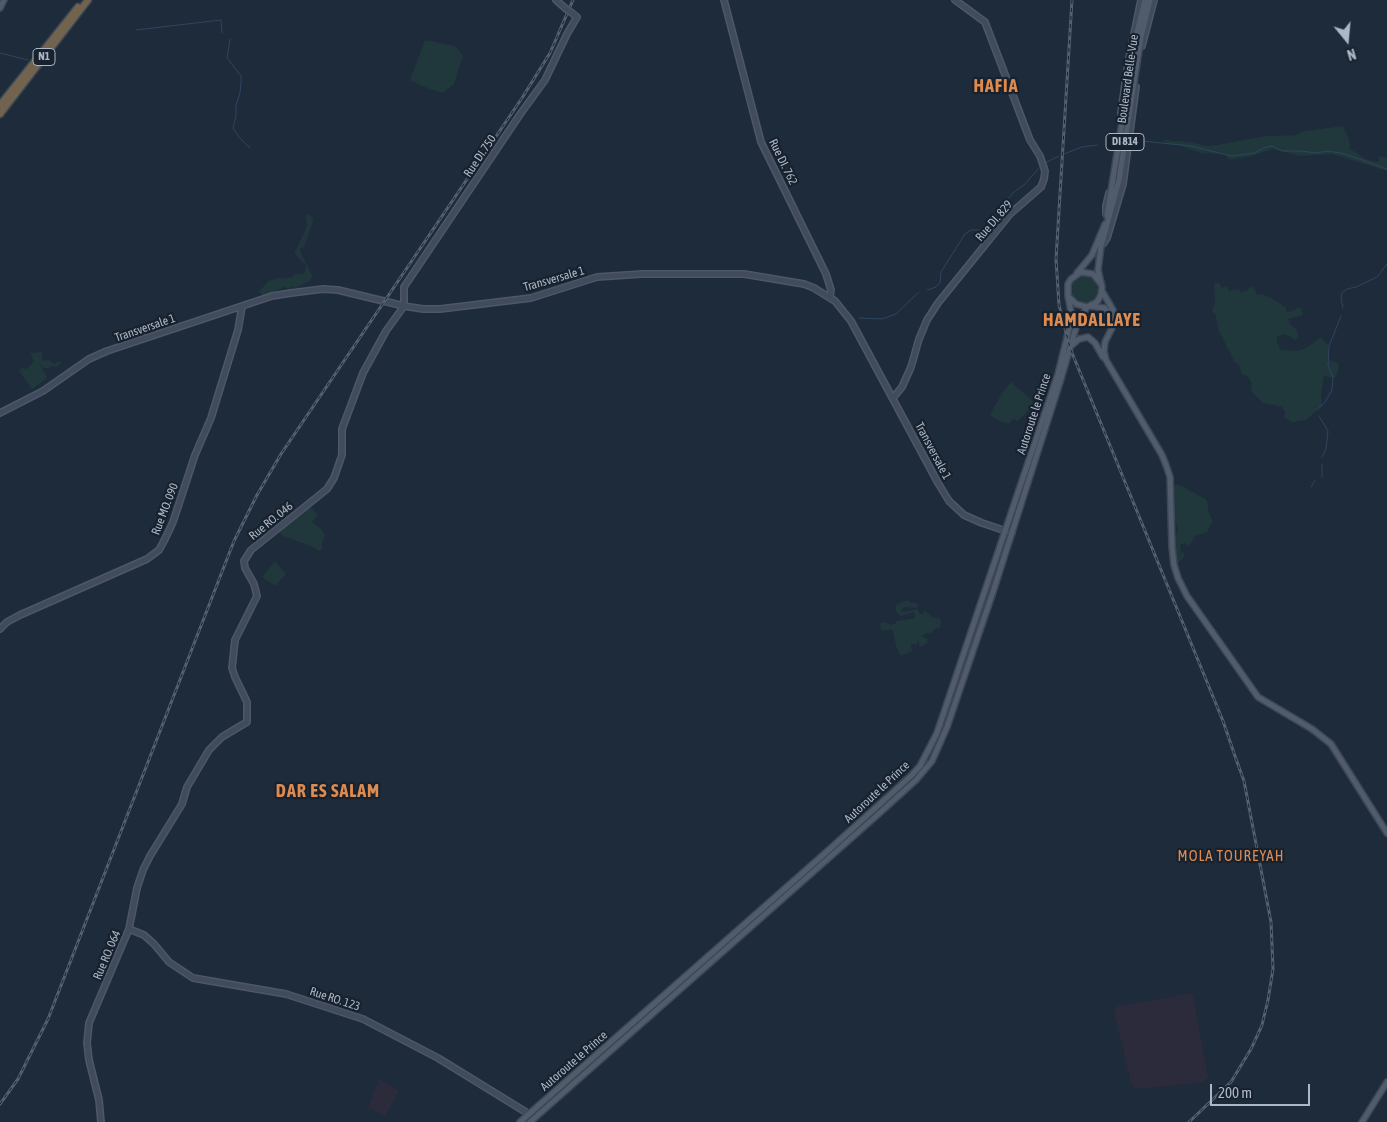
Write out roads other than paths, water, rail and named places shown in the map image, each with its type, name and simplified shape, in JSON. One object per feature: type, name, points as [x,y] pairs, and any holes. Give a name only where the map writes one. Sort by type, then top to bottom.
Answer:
[{"type":"highway","name":"N1","points":[[0,105],[83,0]]},
{"type":"highway","name":"N1","points":[[0,114],[88,0]]},
{"type":"main road","points":[[0,8],[4,0]]},
{"type":"main road","name":"Boulevard Belle-Vue","points":[[1075,275],[1092,255],[1107,220],[1143,0]]},
{"type":"main road","name":"Boulevard Belle-Vue","points":[[1101,284],[1098,270],[1101,246],[1120,180],[1141,37],[1152,0]]},
{"type":"main road","points":[[1112,370],[1107,349],[1116,321],[1113,310],[1102,291],[1101,284],[1093,274],[1087,272],[1075,275],[1068,284],[1068,296],[1076,304],[1105,308],[1112,317],[1112,328],[1105,342],[1106,360],[1166,465],[1170,477],[1174,565],[1187,596],[1258,697],[1312,729],[1332,744],[1387,833]]},
{"type":"main road","points":[[1088,306],[1099,299],[1102,291]]},
{"type":"main road","name":"Autoroute le Prince","points":[[520,1122],[825,853],[920,766],[937,733],[1058,374],[1072,317],[1068,296]]},
{"type":"main road","name":"Autoroute le Prince","points":[[530,1122],[881,812],[916,780],[932,761],[947,727],[1012,532],[1077,324],[1088,306]]},
{"type":"main road","points":[[1070,347],[1082,337],[1091,338],[1112,370]]},
{"type":"main road","points":[[1362,1122],[1387,1082]]},
{"type":"street","name":"Rue DI.750","points":[[404,306],[404,286],[545,80],[577,17],[556,0]]},
{"type":"street","name":"Rue DI. 762","points":[[724,0],[761,142],[826,274],[832,290],[830,297]]},
{"type":"street","name":"Rue DI. 829","points":[[894,398],[902,387],[911,367],[927,320],[938,303],[1010,214],[1041,187],[1044,179],[1045,172],[1040,156],[1030,140],[985,22],[955,0]]},
{"type":"street","name":"Transversale 1","points":[[0,413],[43,391],[89,359],[107,351],[272,296],[323,289],[338,290],[404,306],[440,309],[525,299],[597,277],[642,274],[744,274],[804,284],[830,297],[851,321],[949,501],[964,515],[982,523],[1012,532]]},
{"type":"street","name":"Rue MO. 090","points":[[0,629],[7,622],[20,615],[147,559],[159,550],[173,522],[195,455],[211,418],[238,330],[242,306]]},
{"type":"street","name":"Rue RO. 046","points":[[182,804],[187,787],[212,746],[222,737],[247,722],[247,702],[232,668],[235,640],[257,596],[244,561],[251,550],[327,489],[334,478],[342,454],[342,429],[364,373],[386,331],[404,306]]},
{"type":"street","name":"Rue RO. 064","points":[[101,1122],[99,1100],[89,1060],[87,1043],[89,1023],[129,929],[137,888],[143,870],[153,850],[182,804]]},
{"type":"street","name":"Rue RO. 123","points":[[129,929],[144,935],[169,962],[193,978],[286,994],[363,1019],[438,1058],[529,1114]]},
{"type":"waterway","points":[[136,30],[221,20],[222,33]]},
{"type":"waterway","points":[[230,39],[227,58],[241,76],[240,93],[236,105],[233,128],[250,148]]},
{"type":"waterway","points":[[0,53],[28,60]]},
{"type":"waterway","points":[[1132,140],[1191,146],[1231,156],[1255,153],[1263,148],[1272,146],[1282,151],[1315,153],[1328,151],[1345,154],[1387,169]]},
{"type":"waterway","points":[[1064,154],[1082,147],[1097,145]]},
{"type":"waterway","points":[[1045,163],[1059,156]]},
{"type":"waterway","points":[[927,290],[936,287],[940,282],[941,272],[965,234],[971,230],[980,230],[984,227],[1014,192],[1025,184],[1039,168]]},
{"type":"waterway","points":[[1343,308],[1342,293],[1347,289],[1377,277],[1387,264]]},
{"type":"waterway","points":[[859,318],[882,319],[896,314],[919,292]]},
{"type":"waterway","points":[[1318,409],[1332,390],[1333,377],[1328,366],[1329,346],[1341,316]]},
{"type":"waterway","points":[[1319,416],[1328,431],[1326,449],[1322,457]]},
{"type":"waterway","points":[[1322,464],[1322,477]]},
{"type":"waterway","points":[[1311,487],[1315,480]]},
{"type":"railway","points":[[0,1104],[18,1079],[48,1019],[234,541],[257,495],[281,454],[522,98],[550,53],[573,0]]},
{"type":"railway","points":[[1072,0],[1056,259],[1059,305],[1070,348],[1223,721],[1244,781],[1271,922],[1273,969],[1262,1025],[1251,1049],[1231,1082],[1189,1122]]},
{"type":"district","name":"HAFIA","points":[[996,86]]},
{"type":"district","name":"HAMDALLAYE","points":[[1092,320]]},
{"type":"district","name":"DAR ES SALAM","points":[[328,791]]},
{"type":"district","name":"MOLA TOUREYAH","points":[[1231,856]]}]
